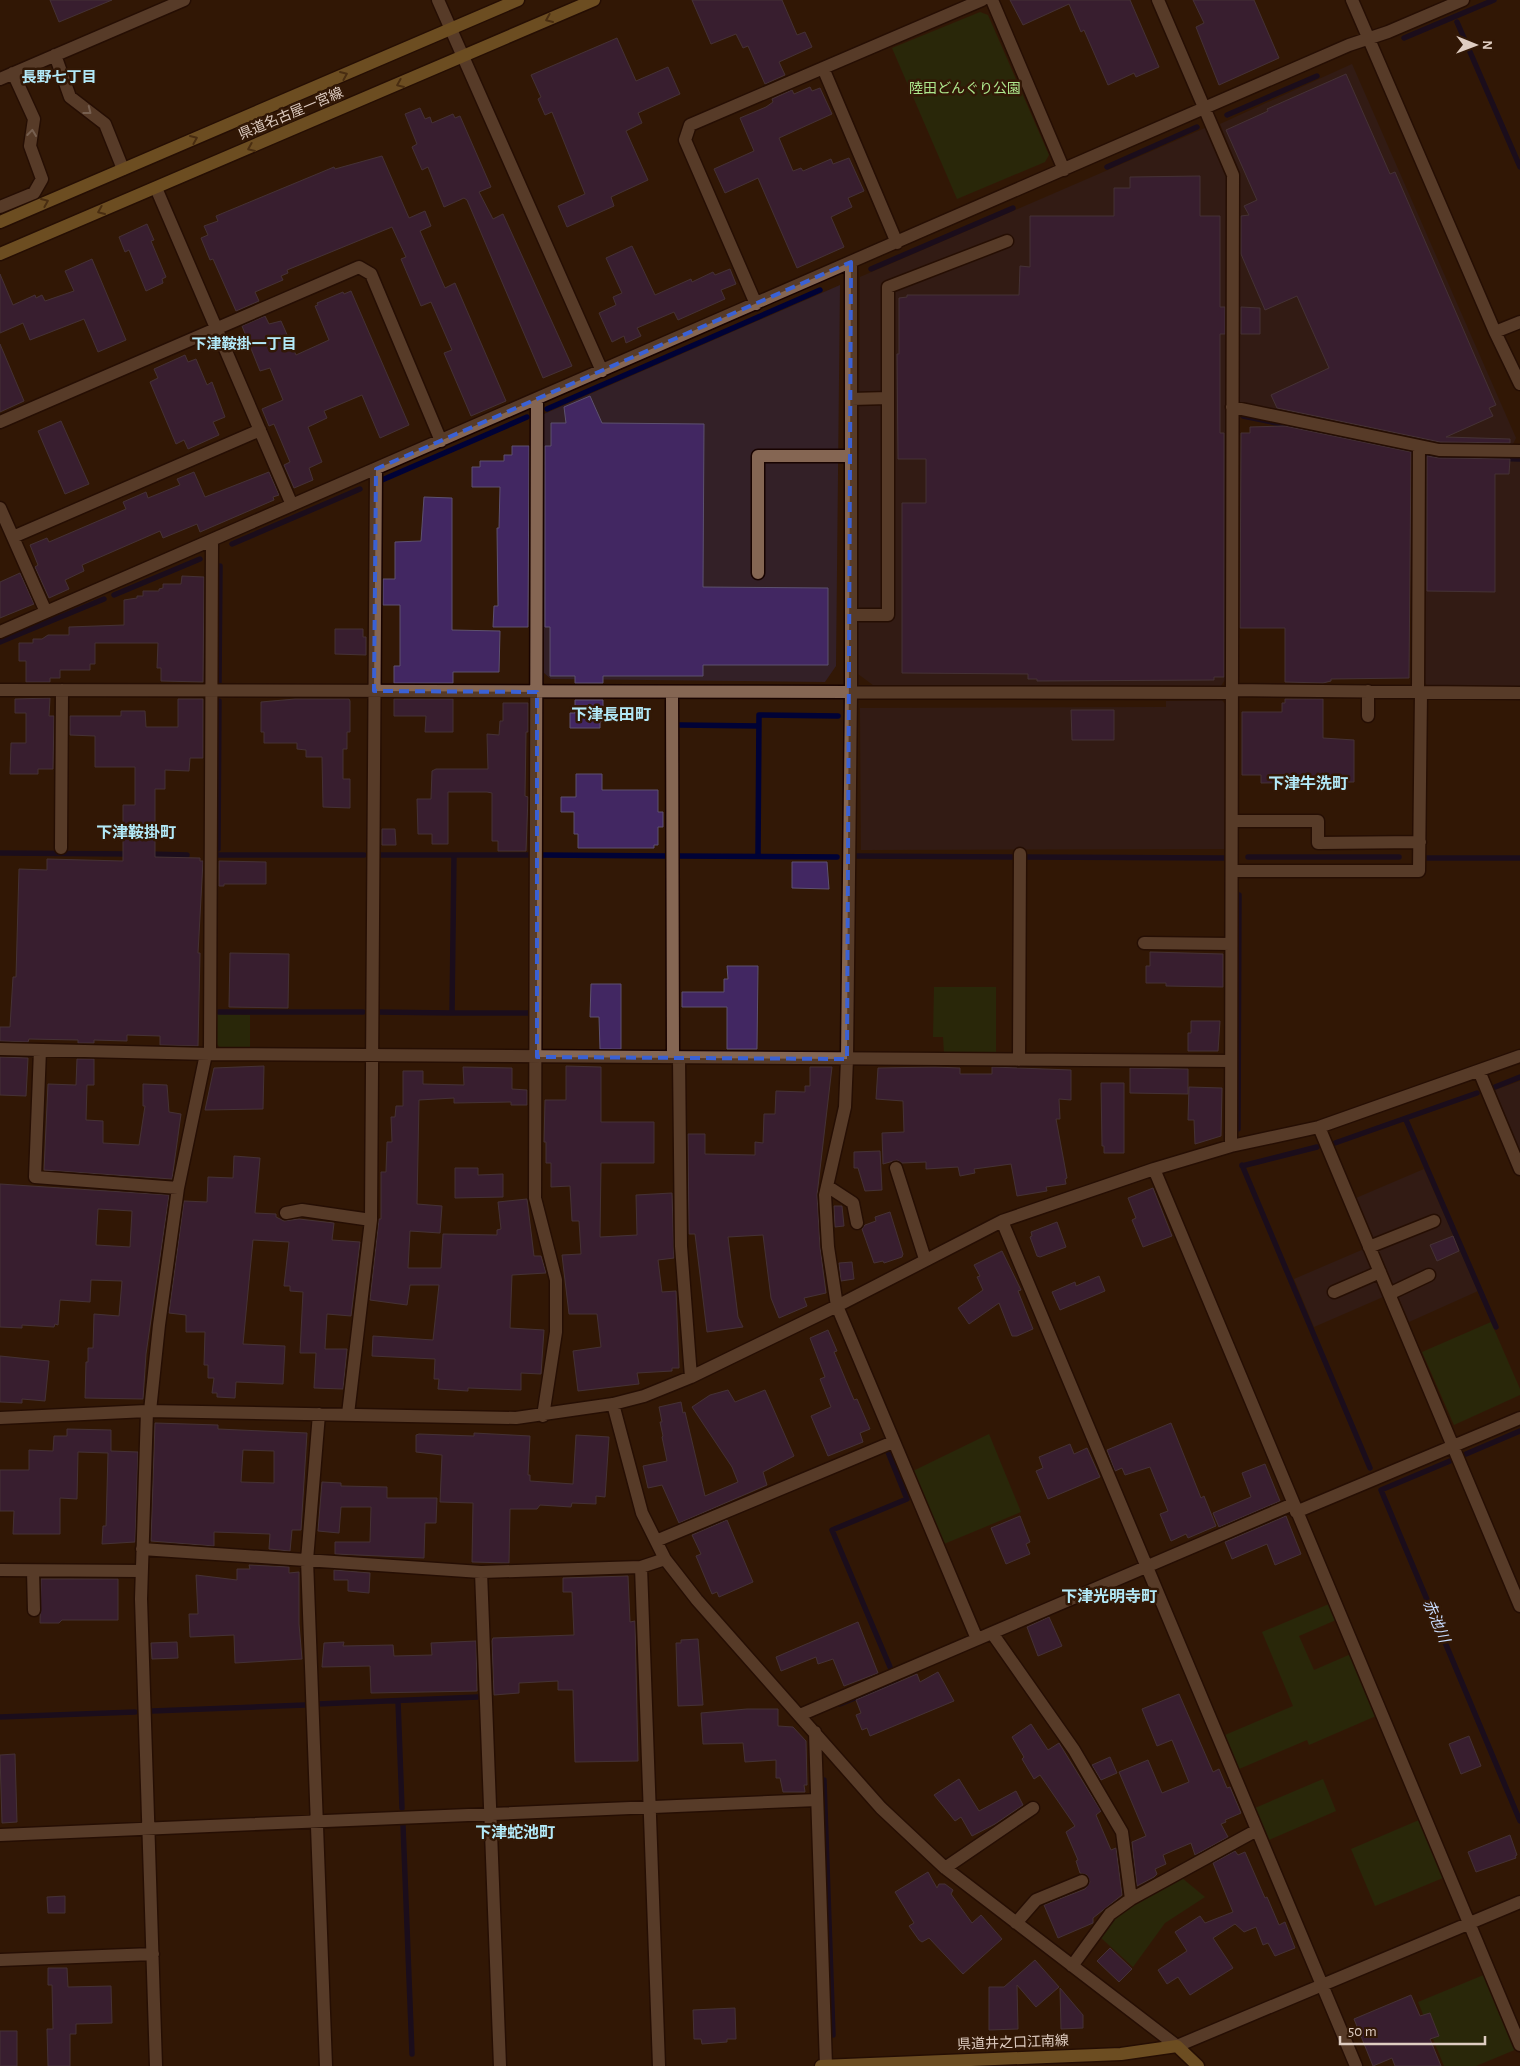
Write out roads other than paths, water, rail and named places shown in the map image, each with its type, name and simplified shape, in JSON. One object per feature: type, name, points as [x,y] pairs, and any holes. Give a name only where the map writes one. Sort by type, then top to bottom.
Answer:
[{"type":"main road","name":"県道名古屋一宮線","points":[[0,222],[518,0]]},
{"type":"main road","name":"県道名古屋一宮線","points":[[0,254],[594,0]]},
{"type":"main road","name":"県道井之口江南線","points":[[821,2066],[1051,2061],[1177,2046]]},
{"type":"main road","points":[[1177,2046],[1198,2066]]},
{"type":"street","points":[[0,79],[184,0]]},
{"type":"street","points":[[438,0],[602,371]]},
{"type":"street","points":[[756,304],[686,140],[690,125],[982,0]]},
{"type":"street","points":[[992,0],[1064,170]]},
{"type":"street","points":[[1158,0],[1233,175],[1231,1146]]},
{"type":"street","points":[[1352,0],[1495,332],[1520,384]]},
{"type":"street","points":[[0,632],[1368,37],[1388,32],[1463,0]]},
{"type":"street","points":[[55,55],[70,97],[105,124],[123,169]]},
{"type":"street","points":[[823,68],[897,242]]},
{"type":"street","points":[[0,207],[34,193],[42,179],[30,146],[34,118],[13,74]]},
{"type":"street","points":[[156,188],[292,505]]},
{"type":"street","points":[[851,615],[888,615],[888,287],[1007,241]]},
{"type":"street","points":[[851,262],[851,692],[847,1059],[845,1108],[825,1195],[828,1247],[837,1306],[977,1640]]},
{"type":"street","points":[[0,422],[358,267],[371,274],[441,441]]},
{"type":"street","points":[[1495,332],[1520,322]]},
{"type":"street","points":[[851,398],[888,398]]},
{"type":"street","points":[[537,399],[537,1057],[535,1198],[556,1280],[556,1332],[543,1416]]},
{"type":"street","points":[[1232,407],[1439,450],[1520,451]]},
{"type":"street","points":[[13,537],[260,430]]},
{"type":"street","points":[[1232,872],[1420,871],[1420,446]]},
{"type":"street","points":[[758,573],[758,456],[851,456]]},
{"type":"street","points":[[348,1414],[371,1220],[370,1055],[376,469]]},
{"type":"street","points":[[0,508],[46,612]]},
{"type":"street","points":[[156,2066],[141,1572],[148,1411],[159,1325],[178,1188],[208,1054],[212,540]]},
{"type":"street","points":[[0,690],[537,692],[1368,691],[1520,693]]},
{"type":"street","points":[[61,848],[62,690]]},
{"type":"street","points":[[1368,691],[1368,716]]},
{"type":"street","points":[[672,692],[676,1057],[681,1246],[691,1377]]},
{"type":"street","points":[[1232,821],[1318,821],[1318,843],[1420,842]]},
{"type":"street","points":[[1019,1060],[1020,854]]},
{"type":"street","points":[[1144,943],[1232,944]]},
{"type":"street","points":[[0,1049],[208,1054],[1231,1061]]},
{"type":"street","points":[[40,1050],[35,1177],[178,1188]]},
{"type":"street","points":[[0,1418],[148,1411],[516,1418],[543,1416],[613,1404],[644,1396],[691,1377],[837,1306],[1002,1221],[1154,1169],[1231,1146],[1319,1127],[1520,1056]]},
{"type":"street","points":[[1479,1071],[1520,1169]]},
{"type":"street","points":[[1319,1127],[1520,1606]]},
{"type":"street","points":[[896,1168],[925,1259]]},
{"type":"street","points":[[1154,1169],[1468,1924],[1520,2044]]},
{"type":"street","points":[[827,1186],[853,1203],[857,1223]]},
{"type":"street","points":[[286,1213],[302,1210],[371,1220]]},
{"type":"street","points":[[1002,1221],[1356,2066]]},
{"type":"street","points":[[1369,1247],[1434,1221]]},
{"type":"street","points":[[1334,1292],[1380,1272]]},
{"type":"street","points":[[1389,1294],[1430,1275]]},
{"type":"street","points":[[613,1404],[642,1512],[665,1560],[697,1600],[881,1808],[944,1868],[1177,2046],[1520,1902]]},
{"type":"street","points":[[318,1414],[307,1560],[326,2066]]},
{"type":"street","points":[[800,1716],[1147,1566],[1520,1418]]},
{"type":"street","points":[[656,1541],[893,1442]]},
{"type":"street","points":[[142,1549],[482,1572],[641,1567],[665,1560]]},
{"type":"street","points":[[641,1567],[659,2066]]},
{"type":"street","points":[[0,1570],[141,1572]]},
{"type":"street","points":[[33,1571],[34,1610]]},
{"type":"street","points":[[482,1572],[500,2066]]},
{"type":"street","points":[[992,1633],[1074,1750],[1122,1832],[1131,1899]]},
{"type":"street","points":[[815,1732],[826,2066]]},
{"type":"street","points":[[0,1835],[817,1800]]},
{"type":"street","points":[[944,1868],[1033,1808]]},
{"type":"street","points":[[1072,1966],[1110,1914],[1131,1899],[1257,1830]]},
{"type":"street","points":[[1016,1923],[1036,1900],[1082,1881]]},
{"type":"street","points":[[0,1960],[153,1954]]},
{"type":"waterway","points":[[1404,38],[1494,0]]},
{"type":"waterway","points":[[1457,22],[1520,167]]},
{"type":"waterway","points":[[1227,115],[1317,76]]},
{"type":"waterway","points":[[1107,167],[1197,127]]},
{"type":"waterway","points":[[871,269],[1013,208]]},
{"type":"waterway","points":[[547,409],[820,290]]},
{"type":"waterway","points":[[1243,416],[1412,451]]},
{"type":"waterway","points":[[382,480],[527,417]]},
{"type":"waterway","points":[[1427,454],[1440,457],[1520,459]]},
{"type":"waterway","points":[[232,544],[360,489]]},
{"type":"waterway","points":[[114,595],[200,559]]},
{"type":"waterway","points":[[219,683],[220,566]]},
{"type":"waterway","points":[[0,642],[104,599]]},
{"type":"waterway","points":[[218,849],[219,701]]},
{"type":"waterway","points":[[758,856],[759,715],[838,716]]},
{"type":"waterway","points":[[680,725],[759,726]]},
{"type":"waterway","points":[[0,853],[130,854]]},
{"type":"waterway","points":[[149,854],[187,855]]},
{"type":"waterway","points":[[218,855],[364,855]]},
{"type":"waterway","points":[[379,855],[529,855]]},
{"type":"waterway","points":[[454,855],[452,1013],[528,1013]]},
{"type":"waterway","points":[[542,855],[666,856]]},
{"type":"waterway","points":[[679,856],[837,857]]},
{"type":"waterway","points":[[856,856],[1012,857]]},
{"type":"waterway","points":[[1026,857],[1226,858]]},
{"type":"waterway","points":[[1248,857],[1399,857]]},
{"type":"waterway","points":[[1426,858],[1520,858]]},
{"type":"waterway","points":[[1238,1129],[1239,895]]},
{"type":"waterway","points":[[219,1012],[363,1012]]},
{"type":"waterway","points":[[377,1012],[452,1013]]},
{"type":"waterway","points":[[1495,1087],[1520,1077]]},
{"type":"waterway","points":[[1335,1143],[1477,1093]]},
{"type":"waterway","points":[[1406,1120],[1496,1327]]},
{"type":"waterway","points":[[1242,1166],[1317,1147]]},
{"type":"waterway","points":[[1242,1165],[1370,1468]]},
{"type":"waterway","name":"赤池川","points":[[1466,1454],[1520,1431]]},
{"type":"waterway","points":[[888,1452],[907,1499],[832,1530],[890,1667]]},
{"type":"waterway","name":"赤池川","points":[[1450,1461],[1381,1490],[1520,1821]]},
{"type":"waterway","points":[[840,1704],[896,1681]]},
{"type":"waterway","points":[[318,1704],[478,1697]]},
{"type":"waterway","points":[[398,1701],[402,1808]]},
{"type":"waterway","points":[[152,1711],[305,1705]]},
{"type":"waterway","points":[[0,1717],[135,1712]]},
{"type":"waterway","points":[[824,1780],[833,2035]]},
{"type":"waterway","points":[[403,1825],[412,2054]]},
{"type":"district","name":"長野七丁目","points":[[59,77]]},
{"type":"district","name":"下津鞍掛一丁目","points":[[244,344]]},
{"type":"district","name":"下津長田町","points":[[611,715]]},
{"type":"district","name":"下津牛洗町","points":[[1308,784]]},
{"type":"district","name":"下津鞍掛町","points":[[136,833]]},
{"type":"district","name":"下津光明寺町","points":[[1109,1597]]},
{"type":"district","name":"下津蛇池町","points":[[515,1833]]},
{"type":"park label","name":"陸田どんぐり公園","points":[[965,89]]}]
